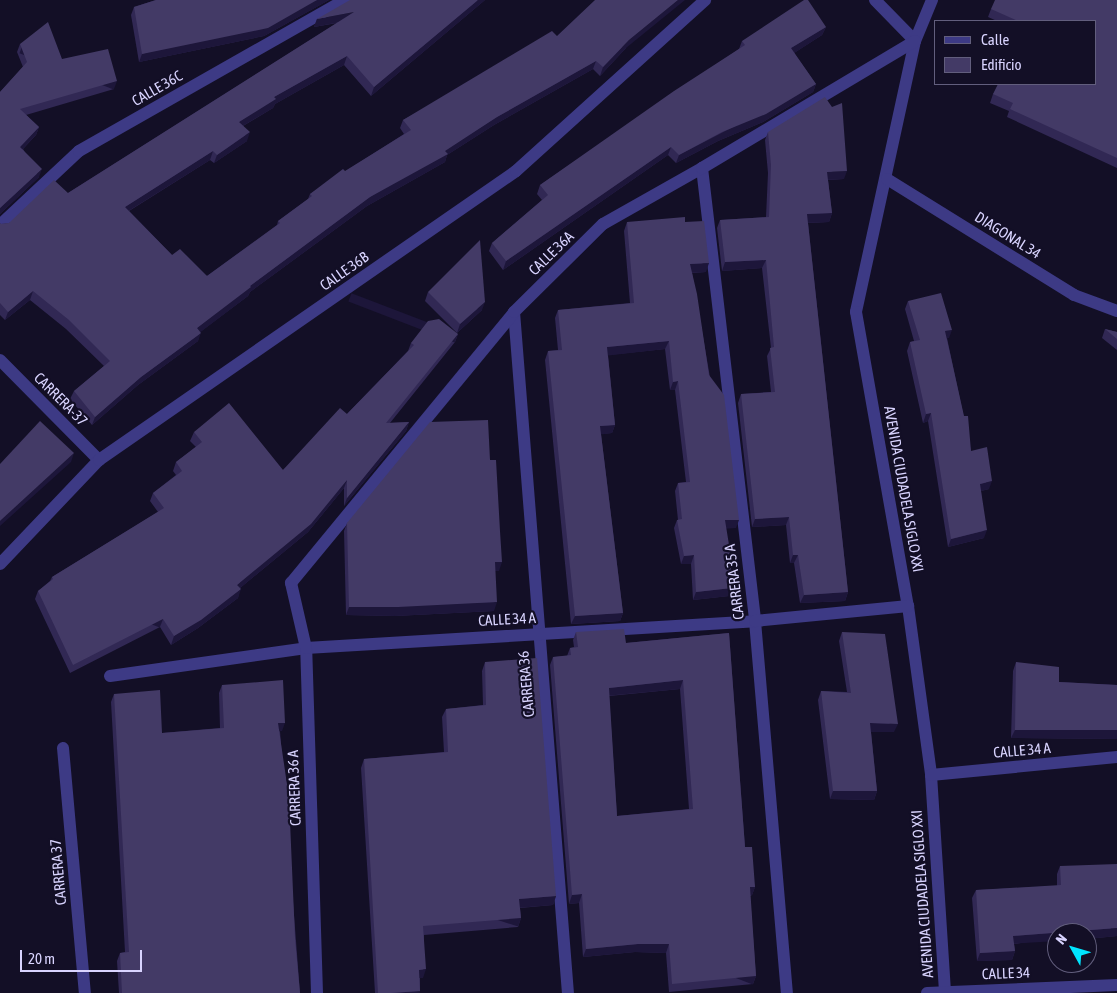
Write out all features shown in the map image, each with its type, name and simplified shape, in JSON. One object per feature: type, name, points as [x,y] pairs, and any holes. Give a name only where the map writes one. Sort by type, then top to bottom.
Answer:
[{"type":"street","name":"CALLE 36C","points":[[0,225],[79,151],[345,0]]},
{"type":"street","name":"CALLE 36B","points":[[0,564],[100,460],[516,171],[705,0]]},
{"type":"street","points":[[875,0],[915,41]]},
{"type":"street","name":"AVENIDA CIUDADELA SIGLO XXI","points":[[932,0],[915,41],[887,179],[856,312],[908,606],[931,775],[945,992]]},
{"type":"street","name":"CALLE 36A","points":[[291,583],[514,312],[603,224],[702,168],[915,41]]},
{"type":"street","name":"CARRERA 35 A","points":[[702,168],[755,621],[787,993]]},
{"type":"street","name":"DIAGONAL 34","points":[[887,179],[1074,295],[1117,311]]},
{"type":"street","name":"CARRERA 36","points":[[514,312],[538,634],[568,993]]},
{"type":"street","name":"CARRERA-37","points":[[0,360],[100,460]]},
{"type":"street","name":"CARRERA 36 A","points":[[291,583],[306,648],[317,993]]},
{"type":"street","name":"CALLE 34 A","points":[[110,676],[306,648],[755,621],[908,606]]},
{"type":"street","name":"CARRERA 37","points":[[63,748],[85,993]]},
{"type":"street","name":"CALLE 34 A","points":[[931,775],[1117,757]]},
{"type":"street","name":"CALLE 34","points":[[927,993],[1117,985]]},
{"type":"building","points":[[156,0],[317,0],[268,28],[142,54],[134,7]]},
{"type":"building","points":[[350,0],[478,0],[374,87],[347,56],[274,97],[276,99],[239,122],[250,132],[217,155],[213,151],[125,207],[172,255],[180,249],[207,276],[280,223],[278,221],[312,196],[310,194],[343,169],[345,171],[411,130],[403,120],[552,31],[557,36],[595,0],[678,0],[629,40],[603,67],[596,61],[497,117],[445,151],[448,154],[370,197],[197,328],[201,333],[141,377],[95,417],[74,391],[110,361],[69,320],[33,291],[8,312],[0,303],[0,223],[9,223],[54,180],[68,193],[354,12],[317,19]]},
{"type":"building","points":[[804,0],[808,0],[826,27],[791,48],[816,84],[766,114],[722,132],[679,155],[671,147],[506,261],[492,243],[548,195],[540,185],[674,91],[745,45],[742,41]]},
{"type":"building","points":[[995,0],[1117,0],[1117,158],[1010,109],[1013,103],[993,94],[998,85],[1097,85],[1097,20],[1016,20],[991,9]]},
{"type":"building","points":[[48,22],[62,59],[108,49],[117,81],[20,109],[39,127],[20,147],[42,169],[0,208],[0,92],[27,62],[20,44]]},
{"type":"building","points":[[825,97],[832,107],[842,103],[847,171],[827,172],[832,213],[807,214],[848,592],[804,595],[798,555],[793,555],[789,517],[755,519],[741,394],[775,392],[770,348],[774,347],[766,260],[725,262],[720,220],[769,217],[771,165],[768,132]]},
{"type":"building","points":[[685,217],[685,222],[704,221],[709,263],[690,264],[697,294],[709,375],[724,395],[739,520],[725,520],[730,551],[732,588],[696,592],[694,555],[684,556],[677,520],[682,519],[678,483],[690,482],[678,381],[673,382],[669,341],[607,347],[615,425],[600,426],[623,613],[575,616],[548,351],[562,350],[558,310],[634,303],[627,222]]},
{"type":"building","points":[[480,240],[485,302],[460,324],[428,292]]},
{"type":"building","points":[[941,293],[952,330],[945,331],[964,416],[968,416],[971,451],[987,447],[992,481],[980,484],[987,530],[951,539],[931,413],[926,414],[910,342],[920,340],[908,301]]},
{"type":"building","points":[[439,319],[458,334],[386,423],[409,422],[347,498],[347,480],[311,524],[237,585],[241,589],[201,620],[174,636],[163,619],[73,665],[38,591],[53,579],[52,577],[164,508],[153,493],[182,471],[176,462],[202,442],[194,432],[229,403],[283,470],[340,408],[347,414],[414,345],[411,343],[428,321]]},
{"type":"building","points":[[1105,329],[1117,332],[1117,339]]},
{"type":"building","points":[[488,420],[490,460],[496,460],[502,562],[495,562],[497,602],[398,607],[349,607],[347,523],[430,422]]},
{"type":"building","points":[[40,421],[74,453],[0,521],[0,464]]},
{"type":"building","points":[[624,629],[626,643],[729,633],[745,847],[752,847],[755,887],[750,887],[756,976],[672,984],[669,944],[638,944],[586,949],[582,894],[572,895],[553,657],[571,655],[570,648],[578,647],[576,632]],"holes":[[[683,680],[693,809],[617,816],[609,688]]]},
{"type":"building","points":[[842,632],[885,634],[898,724],[870,723],[877,791],[833,791],[821,691],[851,693]]},
{"type":"building","points":[[537,658],[556,896],[519,899],[521,918],[423,926],[426,969],[419,970],[420,991],[378,993],[364,759],[448,752],[446,709],[486,705],[485,662]]},
{"type":"building","points":[[1016,662],[1059,667],[1059,682],[1117,685],[1117,730],[1015,730]]},
{"type":"building","points":[[283,680],[285,723],[278,723],[289,798],[295,938],[300,993],[122,993],[120,953],[129,952],[114,694],[160,690],[162,733],[224,728],[222,685]]},
{"type":"building","points":[[1117,864],[1117,928],[1097,930],[1097,923],[1047,923],[1047,933],[1013,936],[1015,951],[980,953],[976,890],[1061,885],[1060,866]]}]
